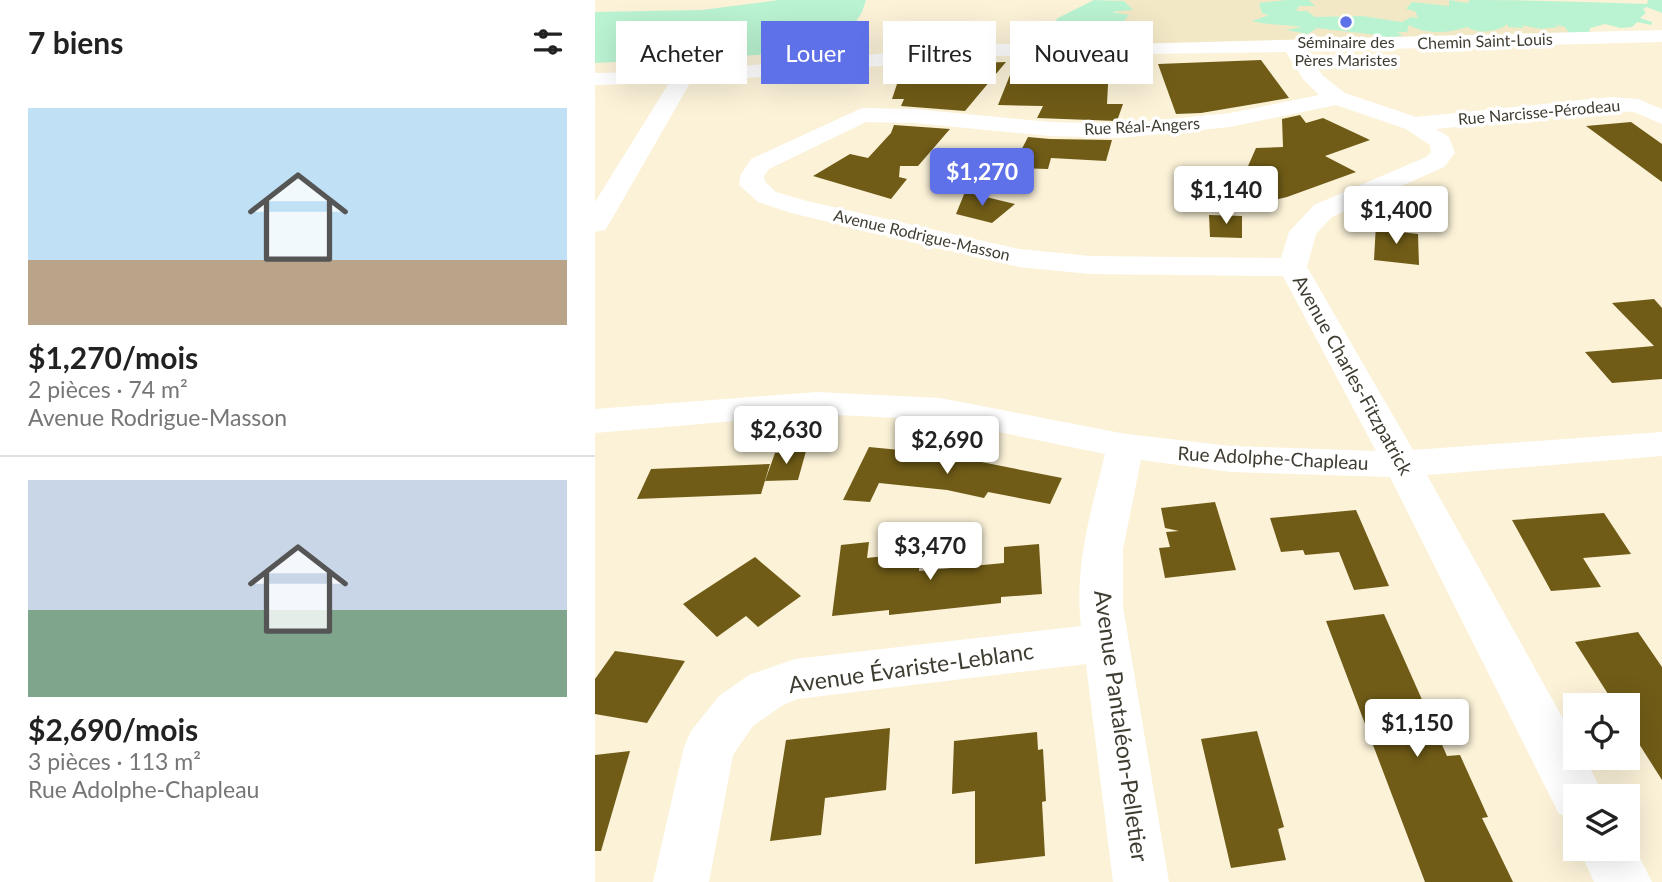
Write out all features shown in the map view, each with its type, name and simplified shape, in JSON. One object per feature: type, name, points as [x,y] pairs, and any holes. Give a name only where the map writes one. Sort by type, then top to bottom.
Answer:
[{"type":"street","name":"Chemin Saint-Louis","points":[[869,61],[992,50],[1080,51],[1662,36]]},
{"type":"street","name":"Avenue Charles-Fitzpatrick","points":[[1291,45],[1315,83],[1337,98],[1414,124],[1441,142],[1443,153],[1435,162],[1323,211],[1303,232],[1293,267],[1402,464],[1572,784]]},
{"type":"street","name":"Chemin Saint-Louis","points":[[595,79],[616,79]]},
{"type":"street","points":[[595,224],[679,84]]},
{"type":"street","points":[[859,98],[861,84]]},
{"type":"street","name":"Rue Réal-Angers","points":[[859,98],[914,116],[1050,129],[1120,131],[1230,120],[1337,98]]},
{"type":"street","name":"Avenue Rodrigue-Masson","points":[[859,98],[759,164],[752,176],[752,185],[767,197],[800,207],[1019,258],[1090,265],[1293,267]]},
{"type":"street","name":"Rue Narcisse-Pérodeau","points":[[1414,124],[1611,104],[1638,106],[1662,117]]},
{"type":"street","name":"Rue Adolphe-Chapleau","points":[[595,421],[817,403],[940,409],[1125,446],[1231,459],[1402,464],[1662,444]]},
{"type":"street","name":"Avenue Pantaléon-Pelletier","points":[[1125,446],[1102,549],[1101,607],[1141,882]]},
{"type":"street","name":"Avenue Évariste-Leblanc","points":[[681,882],[709,747],[736,711],[766,690],[795,679],[1107,642]]},
{"type":"street","points":[[1613,861],[1624,882]]},
{"type":"shaded area","name":"Séminaire des Pères Maristes","points":[[1114,0],[1520,0],[1523,4],[1558,6],[1585,38],[1153,49],[1153,21],[1120,21]]},
{"type":"green space","points":[[779,0],[866,0],[856,21],[761,21],[761,55],[757,55],[747,55],[747,21],[616,21],[616,62],[595,63],[595,12],[702,10]]},
{"type":"green space","points":[[1094,0],[1124,1],[1133,10],[1111,12],[1129,15],[1124,21],[1055,21]]},
{"type":"green space","points":[[1309,0],[1315,6],[1299,6],[1296,11],[1307,11],[1315,17],[1362,16],[1402,22],[1411,17],[1418,18],[1415,11],[1406,9],[1412,2],[1449,6],[1449,0],[1467,3],[1470,0],[1493,0],[1647,4],[1648,0],[1662,0],[1662,13],[1647,7],[1643,9],[1646,13],[1640,18],[1652,22],[1652,25],[1637,22],[1632,27],[1621,28],[1605,24],[1590,28],[1589,34],[1569,33],[1565,27],[1555,24],[1559,27],[1541,29],[1522,25],[1524,28],[1508,27],[1507,24],[1500,29],[1489,31],[1477,31],[1467,27],[1438,32],[1409,25],[1407,32],[1397,32],[1403,35],[1385,39],[1377,35],[1317,28],[1308,34],[1286,30],[1302,27],[1252,21],[1269,15],[1262,13],[1259,3]]},
{"type":"building","points":[[1261,60],[1289,98],[1201,113],[1176,114],[1158,64]]},
{"type":"building","points":[[996,62],[1006,62],[996,74]]},
{"type":"building","points":[[1010,75],[1010,84],[1108,84],[1107,104],[1123,104],[1117,121],[1037,118],[1043,106],[998,105]]},
{"type":"building","points":[[897,84],[988,84],[965,111],[901,106],[904,99],[892,99]]},
{"type":"building","points":[[1300,115],[1306,123],[1323,118],[1370,140],[1325,156],[1356,172],[1287,197],[1254,205],[1237,191],[1256,148],[1283,147],[1282,119]]},
{"type":"building","points":[[1631,122],[1662,144],[1662,182],[1586,126]]},
{"type":"building","points":[[894,125],[950,129],[918,166],[900,166],[899,177],[907,179],[891,199],[813,176],[850,154],[868,158],[891,133]]},
{"type":"building","points":[[1028,137],[1112,140],[1106,161],[1051,158],[1048,169],[1012,168]]},
{"type":"building","points":[[965,192],[1015,204],[992,223],[956,214]]},
{"type":"building","points":[[1209,215],[1242,216],[1242,238],[1210,237]]},
{"type":"building","points":[[1376,224],[1400,227],[1400,232],[1418,234],[1419,265],[1374,260]]},
{"type":"building","points":[[1654,299],[1662,308],[1662,379],[1612,383],[1585,352],[1654,346],[1612,303]]},
{"type":"building","points":[[869,447],[941,454],[1062,478],[1050,504],[988,492],[984,498],[947,490],[879,483],[870,502],[843,500]]},
{"type":"building","points":[[806,451],[798,480],[765,481],[775,453]]},
{"type":"building","points":[[770,464],[761,494],[637,499],[651,469]]},
{"type":"building","points":[[1215,502],[1236,570],[1165,578],[1159,548],[1170,547],[1166,532],[1179,531],[1165,528],[1161,508]]},
{"type":"building","points":[[1356,510],[1389,586],[1354,590],[1339,552],[1305,555],[1303,550],[1281,552],[1270,518]]},
{"type":"building","points":[[1604,513],[1631,554],[1583,558],[1601,587],[1551,591],[1512,520]]},
{"type":"building","points":[[869,542],[867,558],[920,552],[919,571],[1004,563],[1004,547],[1039,544],[1042,594],[1001,597],[1001,603],[889,615],[889,610],[832,616],[841,545]]},
{"type":"building","points":[[755,557],[801,596],[758,627],[746,616],[717,637],[683,604]]},
{"type":"building","points":[[1384,614],[1447,756],[1460,755],[1488,817],[1482,818],[1513,882],[1425,882],[1326,621]]},
{"type":"building","points":[[1638,632],[1662,667],[1662,780],[1640,745],[1640,693],[1607,693],[1575,642]]},
{"type":"building","points":[[615,651],[685,661],[647,723],[595,714],[595,679]]},
{"type":"building","points":[[890,728],[886,790],[825,798],[821,835],[770,841],[786,740]]},
{"type":"building","points":[[1257,731],[1284,827],[1278,829],[1286,860],[1231,868],[1201,739]]},
{"type":"building","points":[[1037,732],[1038,750],[1043,749],[1045,856],[975,864],[975,791],[952,794],[954,741]]},
{"type":"building","points":[[630,751],[601,851],[595,851],[595,755]]},
{"type":"place","name":"Séminaire des Pères Maristes","points":[[1346,22]]}]
